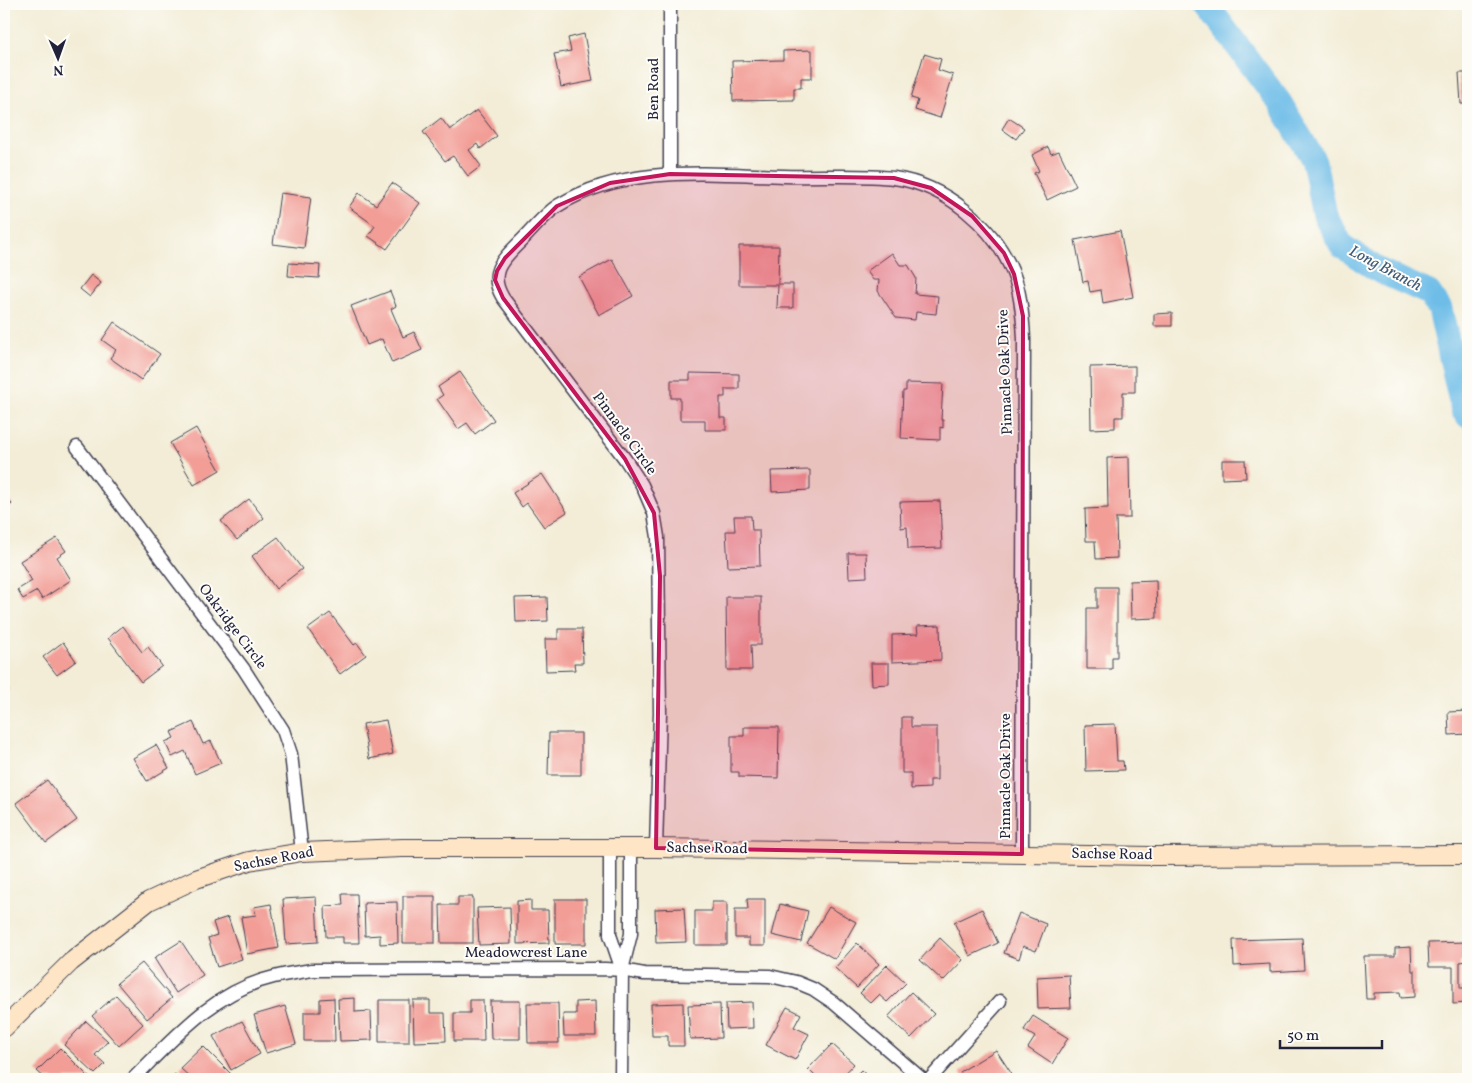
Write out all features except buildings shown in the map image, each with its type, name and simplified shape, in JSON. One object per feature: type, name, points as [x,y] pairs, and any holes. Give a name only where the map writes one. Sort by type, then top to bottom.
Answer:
[{"type":"main road","name":"Sachse Road","points":[[4,1028],[71,962],[148,901],[196,879],[249,861],[302,852],[402,848],[656,848],[1022,854],[1468,855]]},
{"type":"street","name":"Ben Road","points":[[670,4],[670,174]]},
{"type":"street","name":"Pinnacle Circle","points":[[656,848],[660,713],[660,576],[654,513],[642,485],[625,459],[503,298],[495,280],[497,271],[505,258],[557,206],[584,191],[610,183],[670,174]]},
{"type":"street","name":"Pinnacle Oak Drive","points":[[670,174],[894,178],[931,188],[952,202],[972,216],[1004,253],[1014,274],[1023,316],[1024,339],[1022,854]]},
{"type":"street","name":"Oakridge Circle","points":[[77,447],[244,668],[283,730],[291,754],[302,852]]},
{"type":"street","points":[[621,1079],[622,970],[631,934],[631,848]]},
{"type":"street","points":[[610,849],[610,936],[622,970]]},
{"type":"street","name":"Meadowcrest Lane","points":[[133,1079],[194,1018],[232,992],[273,977],[312,970],[622,970],[644,974],[770,976],[796,982],[813,989],[834,1003],[922,1079]]},
{"type":"street","points":[[930,1079],[1000,1001]]},
{"type":"highlighted area","points":[[670,174],[737,175],[894,178],[931,188],[972,216],[1004,253],[1014,274],[1023,316],[1022,854],[656,848],[660,576],[654,513],[625,459],[503,298],[495,280],[497,271],[505,258],[557,206],[610,183]]},
{"type":"waterway","name":"Long Branch","points":[[1206,4],[1280,103],[1314,161],[1325,215],[1342,246],[1378,270],[1429,293],[1440,309],[1463,410],[1468,416]]}]
